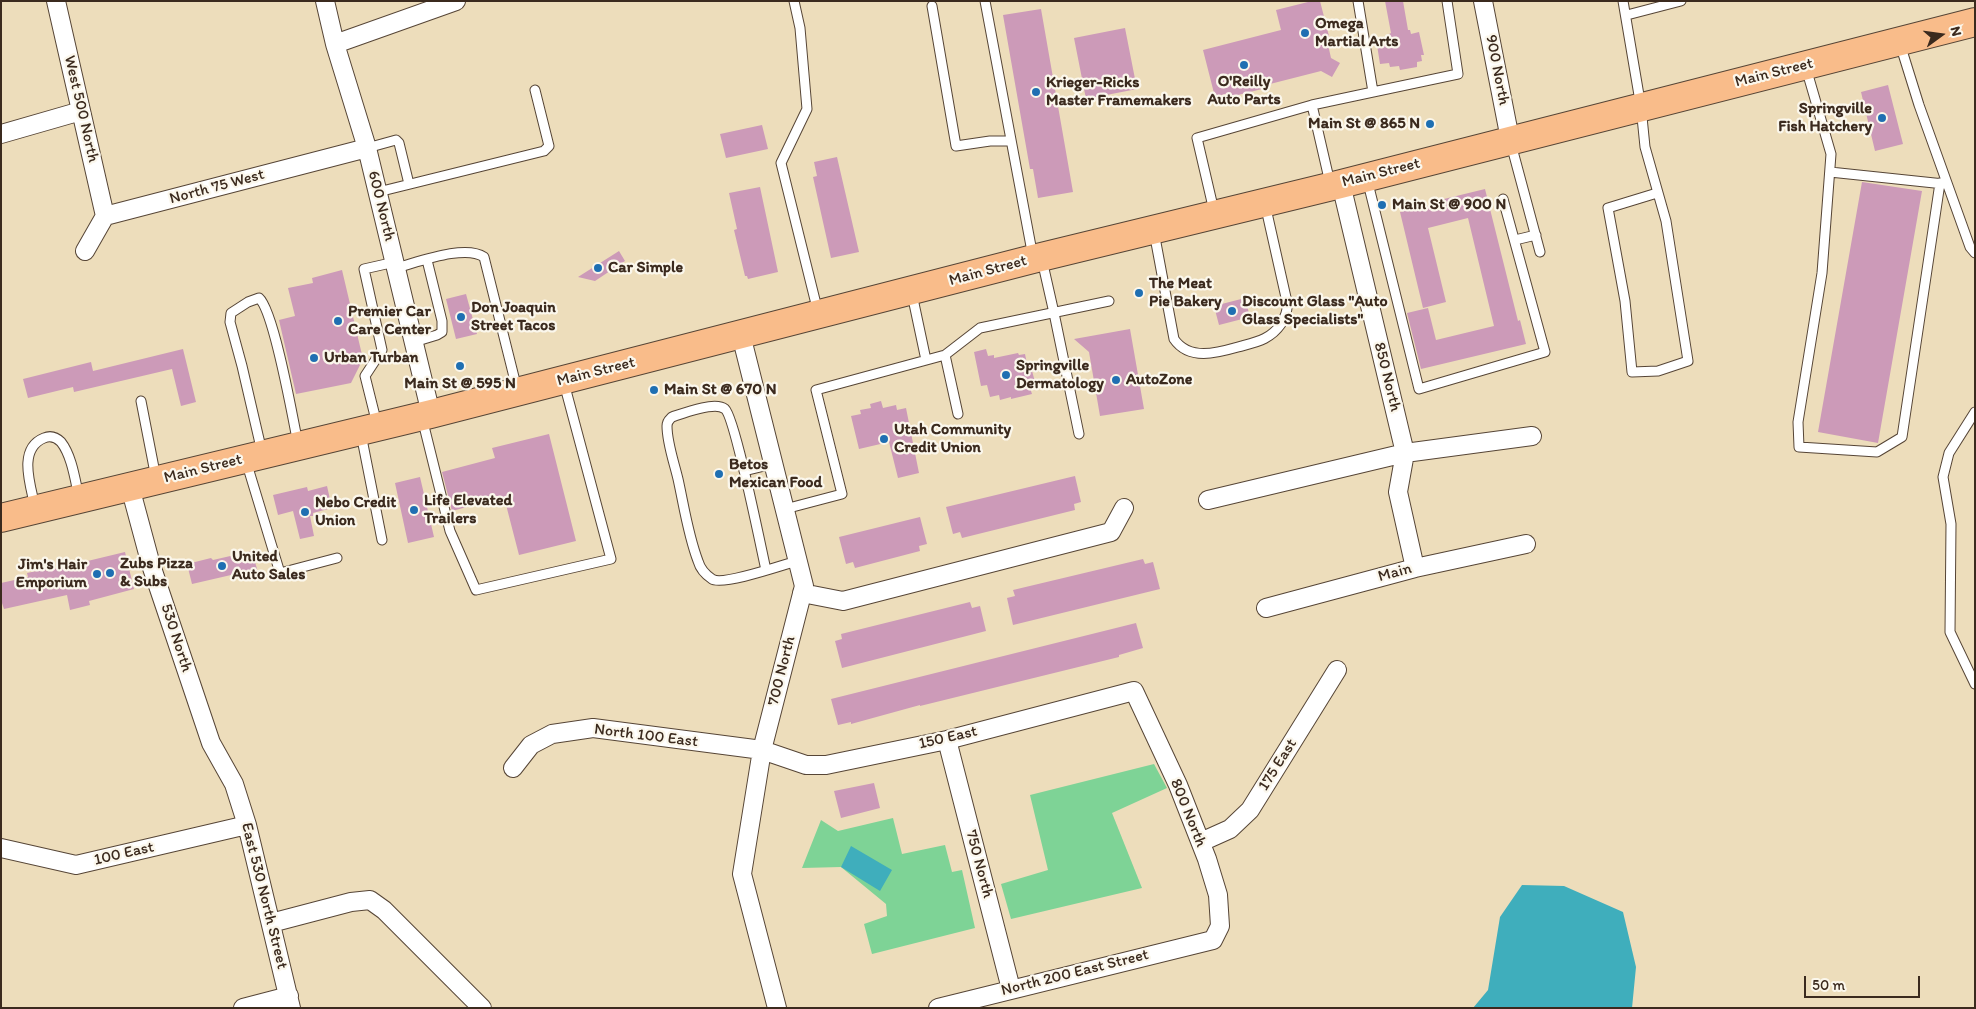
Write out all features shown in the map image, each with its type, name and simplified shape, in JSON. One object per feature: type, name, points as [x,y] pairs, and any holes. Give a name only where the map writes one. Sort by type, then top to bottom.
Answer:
[{"type":"main road","name":"Main Street","points":[[1,518],[518,392],[1037,258],[1215,215],[1975,22]]},
{"type":"street","name":"West 500 North","points":[[56,1],[105,216]]},
{"type":"street","name":"600 North","points":[[324,1],[378,192],[414,342],[426,415]]},
{"type":"street","points":[[335,44],[456,1]]},
{"type":"street","name":"900 North","points":[[1483,1],[1510,140]]},
{"type":"street","points":[[1,134],[81,111]]},
{"type":"street","name":"North 75 West","points":[[105,216],[367,148]]},
{"type":"street","name":"850 North","points":[[1346,182],[1405,453]]},
{"type":"street","points":[[85,251],[105,216]]},
{"type":"street","name":"700 North","points":[[741,335],[804,586],[762,750],[742,874],[777,1008]]},
{"type":"street","points":[[1208,500],[1405,453],[1532,436]]},
{"type":"street","points":[[1405,453],[1398,492],[1415,568]]},
{"type":"street","name":"530 North","points":[[130,487],[151,565],[211,743],[234,784]]},
{"type":"street","points":[[802,593],[843,601],[1111,532],[1124,508]]},
{"type":"street","name":"Main","points":[[1266,608],[1415,568],[1526,544]]},
{"type":"street","name":"175 East","points":[[1201,842],[1230,830],[1250,810],[1337,670]]},
{"type":"street","name":"150 East","points":[[762,750],[806,765],[826,765],[947,740],[1134,691]]},
{"type":"street","name":"800 North","points":[[1134,691],[1178,786],[1201,842],[1218,895],[1220,926],[1212,940]]},
{"type":"street","name":"North 100 East","points":[[513,768],[531,745],[552,734],[593,728],[762,750]]},
{"type":"street","name":"750 North","points":[[947,740],[1011,989]]},
{"type":"street","name":"East 530 North Street","points":[[234,784],[247,825],[290,1002]]},
{"type":"street","name":"100 East","points":[[1,848],[76,865],[247,825]]},
{"type":"street","points":[[271,923],[351,902],[370,900],[384,910],[482,1008]]},
{"type":"street","name":"North 200 East Street","points":[[938,1008],[1212,940]]},
{"type":"street","points":[[243,1008],[290,1002]]},
{"type":"lane","points":[[794,1],[800,28],[807,109],[781,163],[818,316]]},
{"type":"lane","points":[[985,1],[1011,141],[1037,258],[1054,313],[1079,434]]},
{"type":"lane","points":[[1358,1],[1373,92]]},
{"type":"lane","points":[[1215,215],[1197,138],[1312,105],[1458,74],[1447,1]]},
{"type":"lane","points":[[1623,1],[1627,15],[1641,107],[1645,147],[1666,221],[1688,361],[1658,371],[1632,372],[1626,301],[1608,208],[1658,193]]},
{"type":"lane","points":[[1627,15],[1680,1]]},
{"type":"lane","points":[[932,6],[956,146],[990,141],[1011,141]]},
{"type":"lane","points":[[1899,42],[1943,184],[1970,247],[1975,253]]},
{"type":"lane","points":[[1806,65],[1831,154],[1822,273],[1798,422],[1799,447],[1877,452],[1902,438],[1943,184]]},
{"type":"lane","points":[[378,192],[544,151],[549,146],[535,90]]},
{"type":"lane","points":[[1312,105],[1346,182],[1419,389],[1545,352],[1503,198]]},
{"type":"lane","points":[[367,148],[396,140],[399,143],[409,184]]},
{"type":"lane","points":[[1510,140],[1540,252]]},
{"type":"lane","points":[[1830,172],[1943,184]]},
{"type":"lane","points":[[1154,230],[1174,339],[1182,347],[1198,354],[1215,353],[1266,339],[1273,334],[1286,313],[1287,302],[1265,202]]},
{"type":"lane","points":[[1515,240],[1536,235]]},
{"type":"lane","points":[[382,540],[365,376],[382,350],[364,269],[427,260],[458,252],[477,252],[484,257],[518,392]]},
{"type":"lane","points":[[414,342],[442,332],[442,321],[427,260]]},
{"type":"lane","points":[[912,291],[926,360]]},
{"type":"lane","points":[[299,446],[272,326],[264,302],[260,298],[248,302],[231,313],[230,322],[242,366],[254,457],[280,573],[336,558]]},
{"type":"lane","points":[[784,509],[842,494],[816,390],[945,355],[980,328],[1109,301]]},
{"type":"lane","points":[[945,355],[958,414]]},
{"type":"lane","points":[[426,415],[450,531],[476,590],[611,559],[564,380]]},
{"type":"lane","points":[[141,401],[156,480]]},
{"type":"lane","points":[[766,570],[744,471],[729,415],[718,406],[672,417],[668,420],[667,424],[669,442],[692,543],[702,569],[712,579],[718,581],[766,570],[797,560]]},
{"type":"lane","points":[[1975,412],[1949,453],[1943,477],[1951,524],[1950,632],[1975,684]]},
{"type":"lane","points":[[36,510],[27,462],[31,447],[49,436],[56,437],[62,443],[68,456],[80,499]]},
{"type":"lane","points":[[744,471],[773,464]]},
{"type":"green space","points":[[1154,764],[1167,788],[1112,813],[1142,888],[1011,919],[1001,884],[1048,870],[1030,795]]},
{"type":"green space","points":[[893,818],[902,854],[945,845],[952,872],[962,870],[975,928],[872,954],[864,924],[887,916],[886,904],[841,867],[802,868],[821,820],[838,831]]},
{"type":"water","points":[[851,846],[892,870],[880,891],[841,867]]},
{"type":"water","points":[[1522,885],[1564,886],[1623,912],[1636,967],[1632,1008],[1473,1008],[1488,990],[1500,917]]},
{"type":"building","points":[[1312,1],[1320,1],[1330,40],[1327,40],[1331,58],[1340,63],[1332,77],[1321,71],[1270,84],[1270,87],[1230,97],[1229,93],[1215,97],[1203,50],[1281,30],[1276,10]]},
{"type":"building","points":[[1385,1],[1403,1],[1408,30],[1410,30],[1411,34],[1419,32],[1424,55],[1421,55],[1422,61],[1417,62],[1417,67],[1400,70],[1399,66],[1390,67],[1389,63],[1380,64],[1377,45],[1382,44],[1381,38],[1389,36],[1391,33]]},
{"type":"building","name":"Krieger-Ricks Master Framemakers","points":[[1041,9],[1073,192],[1038,198],[1033,169],[1030,169],[1003,15]]},
{"type":"building","name":"Krieger-Ricks Master Framemakers","points":[[1125,28],[1137,89],[1086,99],[1074,38]]},
{"type":"building","name":"Springville Fish Hatchery","points":[[1888,85],[1903,144],[1875,151],[1861,92]]},
{"type":"building","points":[[762,125],[768,149],[726,158],[720,134]]},
{"type":"building","points":[[837,157],[859,252],[831,258],[813,177],[817,176],[814,162]]},
{"type":"building","name":"Springville Fish Hatchery","points":[[1862,182],[1922,191],[1878,443],[1818,432]]},
{"type":"building","points":[[760,187],[778,272],[748,279],[745,276],[734,230],[737,229],[729,193]]},
{"type":"building","points":[[1485,189],[1518,321],[1520,320],[1526,344],[1421,369],[1407,313],[1428,308],[1436,340],[1494,326],[1468,218],[1428,228],[1446,302],[1423,308],[1400,212],[1444,202],[1444,199]]},
{"type":"building","points":[[619,251],[625,261],[595,281],[578,277]]},
{"type":"building","points":[[342,270],[363,359],[351,383],[296,394],[279,320],[295,316],[288,288],[313,283],[312,278]]},
{"type":"building","name":"Don Joaquin Street Tacos","points":[[466,294],[477,334],[456,339],[446,299]]},
{"type":"building","name":"Discount Glass \"Auto Glass Specialists\"","points":[[1245,298],[1250,317],[1219,325],[1214,306]]},
{"type":"building","name":"AutoZone","points":[[1130,329],[1144,409],[1100,416],[1089,352],[1074,339]]},
{"type":"building","points":[[183,349],[196,402],[181,406],[172,369],[74,392],[73,387],[28,398],[23,379],[91,362],[93,371]]},
{"type":"building","name":"Springville Dermatology","points":[[986,349],[988,356],[994,355],[994,358],[1018,353],[1019,355],[1025,354],[1027,364],[1030,363],[1036,386],[1030,388],[1032,394],[1000,400],[999,395],[990,397],[987,385],[981,386],[974,352]]},
{"type":"building","name":"Utah Community Credit Union","points":[[881,401],[883,408],[896,405],[897,410],[906,408],[919,473],[898,478],[889,442],[859,449],[851,416],[861,414],[860,410],[871,408],[870,404]]},
{"type":"building","points":[[549,434],[576,541],[519,555],[504,497],[452,511],[442,472],[495,458],[492,448]]},
{"type":"building","points":[[1075,476],[1081,502],[1074,504],[1075,510],[962,538],[960,532],[953,534],[946,507]]},
{"type":"building","name":"Life Elevated Trailers","points":[[420,477],[434,537],[408,543],[395,483]]},
{"type":"building","name":"Nebo Credit Union","points":[[327,486],[332,508],[313,513],[313,516],[310,516],[314,536],[300,539],[293,511],[278,515],[273,495],[307,487],[308,491]]},
{"type":"building","points":[[920,517],[927,544],[919,546],[920,551],[855,568],[853,562],[846,564],[839,537]]},
{"type":"building","name":"United Auto Sales","points":[[252,551],[257,569],[192,584],[187,564]]},
{"type":"building","points":[[125,552],[134,589],[89,601],[90,605],[70,610],[67,595],[4,609],[1,600],[1,583],[28,577],[27,573],[46,569],[46,571]]},
{"type":"building","points":[[1143,559],[1145,564],[1153,562],[1160,589],[1013,625],[1007,598],[1015,596],[1013,590]]},
{"type":"building","points":[[970,602],[972,608],[980,606],[986,631],[842,668],[835,641],[842,639],[841,634]]},
{"type":"building","points":[[1136,623],[1143,648],[1119,655],[1119,657],[920,705],[851,724],[851,722],[838,725],[831,699]]},
{"type":"building","points":[[874,783],[880,808],[841,818],[834,791]]},
{"type":"place","name":"Omega Martial Arts","points":[[1305,33]]},
{"type":"place","name":"O'Reilly Auto Parts","points":[[1244,65]]},
{"type":"place","name":"Krieger-Ricks Master Framemakers","points":[[1036,92]]},
{"type":"place","name":"Springville Fish Hatchery","points":[[1882,118]]},
{"type":"place","name":"Main St @ 865 N","points":[[1430,124]]},
{"type":"place","name":"Main St @ 900 N","points":[[1382,205]]},
{"type":"place","name":"Car Simple","points":[[598,268]]},
{"type":"place","name":"The Meat Pie Bakery","points":[[1139,293]]},
{"type":"place","name":"Discount Glass \"Auto Glass Specialists\"","points":[[1232,311]]},
{"type":"place","name":"Don Joaquin Street Tacos","points":[[461,317]]},
{"type":"place","name":"Premier Car Care Center","points":[[338,321]]},
{"type":"place","name":"Urban Turban","points":[[314,358]]},
{"type":"place","name":"Main St @ 595 N","points":[[460,366]]},
{"type":"place","name":"Springville Dermatology","points":[[1006,375]]},
{"type":"place","name":"AutoZone","points":[[1116,380]]},
{"type":"place","name":"Main St @ 670 N","points":[[654,390]]},
{"type":"place","name":"Utah Community Credit Union","points":[[884,439]]},
{"type":"place","name":"Betos Mexican Food","points":[[719,474]]},
{"type":"place","name":"Life Elevated Trailers","points":[[414,510]]},
{"type":"place","name":"Nebo Credit Union","points":[[305,512]]},
{"type":"place","name":"United Auto Sales","points":[[222,566]]},
{"type":"place","name":"Zubs Pizza & Subs","points":[[110,573]]},
{"type":"place","name":"Jim's Hair Emporium","points":[[97,574]]}]
